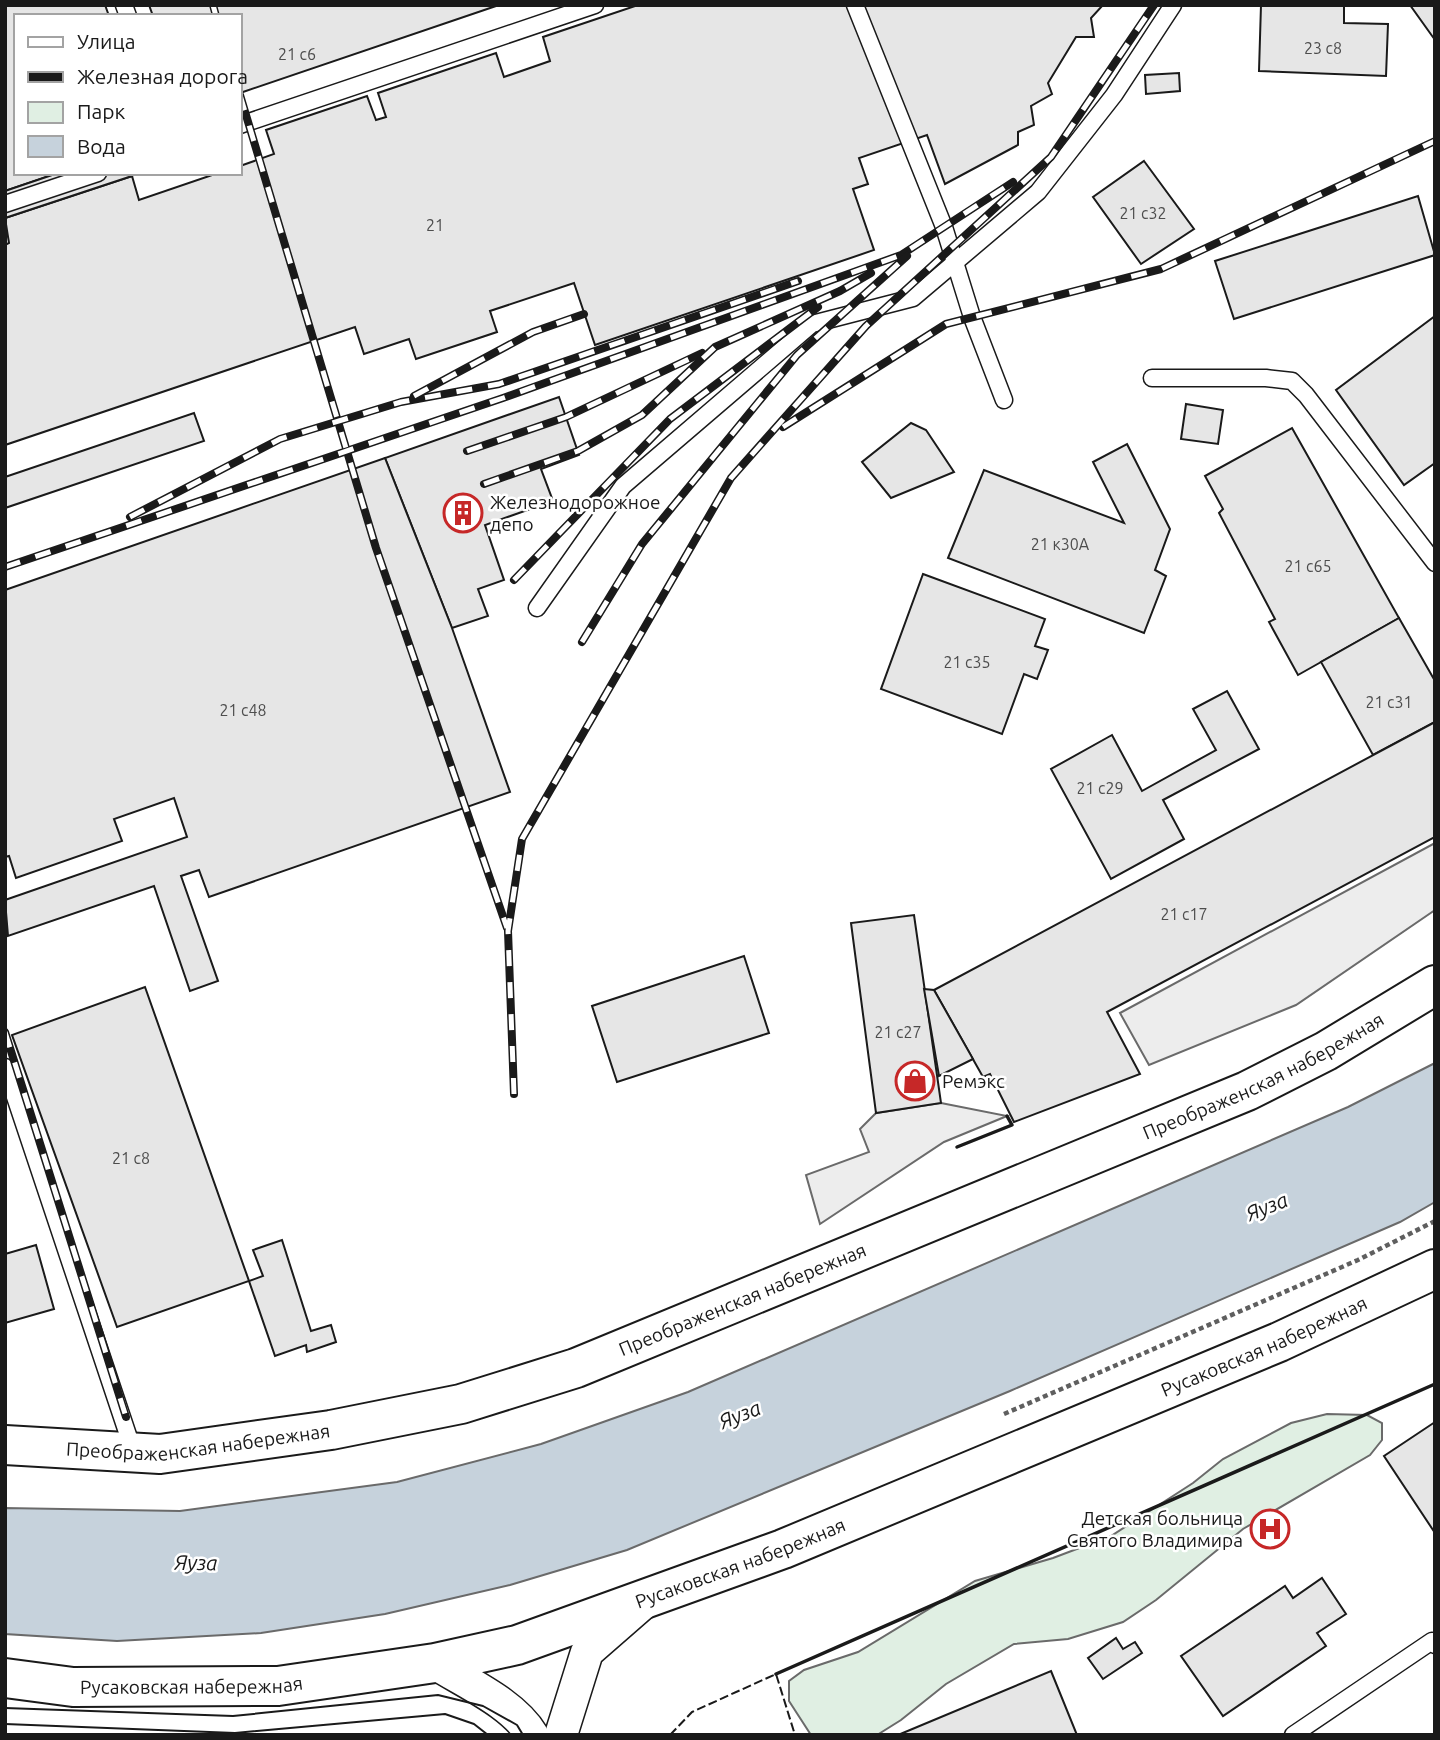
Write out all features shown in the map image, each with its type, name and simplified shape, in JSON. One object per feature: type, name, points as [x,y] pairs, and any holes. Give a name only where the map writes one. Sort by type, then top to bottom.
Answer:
[{"type":"main road","name":"Преображенская набережная","points":[[5,1445],[160,1454],[344,1427],[461,1404],[576,1368],[1247,1091],[1326,1051],[1435,985]]},
{"type":"main road","name":"Русаковская набережная","points":[[5,1678],[73,1687],[278,1686],[435,1663],[517,1644],[645,1601],[783,1549],[1267,1347],[1435,1269]]},
{"type":"street","points":[[561,1735],[587,1652],[645,1601]]},
{"type":"street","points":[[435,1663],[526,1724],[532,1735]]},
{"type":"lane","points":[[242,124],[595,5]]},
{"type":"lane","points":[[855,5],[956,261],[972,317],[1004,400]]},
{"type":"lane","points":[[537,608],[623,486],[812,324],[913,298],[1038,192],[1114,95],[1173,5]]},
{"type":"lane","points":[[5,205],[92,175]]},
{"type":"lane","points":[[1152,378],[1266,378],[1292,381],[1306,394],[1435,563]]},
{"type":"lane","points":[[5,1067],[134,1453]]},
{"type":"lane","points":[[1293,1735],[1434,1642]]},
{"type":"path","points":[[999,1416],[1358,1260],[1435,1221]]},
{"type":"green space","points":[[1327,1414],[1367,1415],[1382,1423],[1382,1440],[1370,1455],[1243,1529],[1156,1600],[1123,1622],[1068,1639],[1014,1644],[946,1684],[901,1720],[877,1735],[811,1735],[789,1701],[789,1681],[804,1670],[858,1652],[975,1581],[1053,1558],[1111,1536],[1193,1483],[1223,1459],[1291,1423]]},
{"type":"shaded area","points":[[1435,843],[1435,910],[1296,1005],[1149,1065],[1120,1013]]},
{"type":"shaded area","points":[[941,1103],[1007,1116],[944,1142],[820,1224],[806,1175],[869,1152],[860,1129],[876,1113]]},
{"type":"water","name":"Яуза","points":[[1435,1063],[1435,1202],[1400,1222],[1010,1391],[627,1550],[510,1585],[385,1614],[261,1633],[117,1641],[5,1634],[5,1508],[180,1511],[397,1482],[541,1444],[688,1392],[1348,1107]]},
{"type":"building","points":[[5,5],[105,5],[108,14],[14,14],[14,175],[52,175],[5,191]]},
{"type":"building","points":[[149,5],[499,5],[242,92],[242,14],[152,14]]},
{"type":"building","points":[[638,5],[1103,5],[1091,18],[1094,37],[1076,37],[1048,83],[1052,94],[1031,106],[1034,125],[1018,132],[1018,145],[945,184],[927,135],[859,158],[868,184],[853,189],[874,250],[595,345],[574,283],[490,311],[497,332],[416,359],[409,339],[364,354],[355,327],[5,445],[5,245],[9,243],[5,218],[132,176],[139,200],[212,175],[242,175],[242,165],[274,154],[266,130],[367,96],[376,120],[386,117],[378,93],[496,53],[504,77],[550,61],[543,37]]},
{"type":"building","points":[[1261,5],[1344,5],[1344,23],[1388,24],[1386,76],[1259,71]]},
{"type":"building","points":[[1410,5],[1435,5],[1435,40]]},
{"type":"building","points":[[1179,73],[1180,91],[1146,94],[1145,75]]},
{"type":"building","points":[[1144,161],[1194,229],[1141,264],[1093,197]]},
{"type":"building","points":[[52,175],[132,176],[5,218],[5,191]]},
{"type":"building","points":[[1418,196],[1435,255],[1234,319],[1215,261]]},
{"type":"building","points":[[1435,316],[1435,463],[1404,485],[1336,390]]},
{"type":"building","name":"Железнодорожное депо","points":[[559,397],[579,455],[541,469],[553,501],[485,525],[504,580],[478,589],[488,616],[452,628],[385,458]]},
{"type":"building","points":[[1186,404],[1223,410],[1218,444],[1181,439]]},
{"type":"building","points":[[194,413],[204,441],[5,508],[5,477]]},
{"type":"building","points":[[911,423],[926,430],[954,472],[891,498],[862,462]]},
{"type":"building","points":[[1292,428],[1399,618],[1298,675],[1269,622],[1275,619],[1219,513],[1223,509],[1205,476]]},
{"type":"building","points":[[1127,444],[1170,529],[1155,570],[1166,576],[1144,633],[948,558],[984,470],[1124,523],[1093,462]]},
{"type":"building","points":[[385,458],[452,628],[510,792],[209,897],[199,870],[181,876],[218,981],[190,991],[154,886],[8,936],[5,900],[187,837],[174,798],[114,819],[122,841],[16,878],[9,856],[5,857],[5,590]]},
{"type":"building","points":[[923,574],[1045,619],[1035,646],[1048,650],[1037,679],[1024,674],[1002,734],[881,689]]},
{"type":"building","points":[[1399,618],[1435,681],[1435,722],[1373,755],[1321,662]]},
{"type":"building","points":[[1227,691],[1259,749],[1163,800],[1184,839],[1111,879],[1051,769],[1112,735],[1142,791],[1216,750],[1193,709]]},
{"type":"building","points":[[1435,722],[1435,837],[1107,1012],[1140,1074],[1014,1122],[990,1074],[983,1077],[934,990]]},
{"type":"building","points":[[914,915],[941,1103],[876,1113],[851,923]]},
{"type":"building","points":[[744,956],[769,1033],[617,1082],[592,1006]]},
{"type":"building","points":[[145,987],[249,1281],[117,1327],[12,1035]]},
{"type":"building","points":[[924,989],[934,990],[973,1059],[939,1076]]},
{"type":"building","points":[[282,1240],[311,1331],[331,1325],[336,1342],[307,1352],[306,1345],[275,1356],[249,1281],[263,1276],[253,1250]]},
{"type":"building","points":[[36,1245],[54,1309],[5,1323],[5,1254]]},
{"type":"building","points":[[1435,1422],[1435,1533],[1384,1456]]},
{"type":"building","points":[[1322,1578],[1346,1614],[1317,1633],[1326,1646],[1223,1716],[1181,1656],[1285,1586],[1293,1598]]},
{"type":"building","points":[[1116,1638],[1123,1649],[1135,1642],[1142,1653],[1103,1679],[1088,1658]]},
{"type":"building","points":[[1051,1671],[1077,1735],[898,1735]]},
{"type":"tram line","points":[[5,1708],[233,1716],[438,1695],[483,1706],[517,1725],[523,1735]]},
{"type":"tram line","points":[[5,1724],[235,1733],[445,1714],[474,1724],[488,1735]]},
{"type":"railway","points":[[213,5],[215,14]]},
{"type":"railway","points":[[514,1094],[508,931],[522,839],[731,478],[866,326],[1051,157],[1154,5]]},
{"type":"railway","points":[[242,102],[376,548],[507,928]]},
{"type":"railway","points":[[783,427],[946,324],[1161,269],[1435,141]]},
{"type":"railway","points":[[5,567],[503,398],[901,255],[1013,182]]},
{"type":"railway","points":[[582,642],[642,544],[797,355],[907,256]]},
{"type":"railway","points":[[484,484],[578,451],[642,415],[715,347],[840,291],[871,273]]},
{"type":"railway","points":[[130,517],[280,439],[401,402],[499,384],[798,281]]},
{"type":"railway","points":[[514,580],[670,419],[818,307]]},
{"type":"railway","points":[[414,396],[533,332],[584,314]]},
{"type":"railway","points":[[467,451],[566,417],[702,353]]},
{"type":"railway","points":[[5,1032],[126,1417]]},
{"type":"fence","points":[[670,1735],[692,1712],[776,1674],[795,1735]]},
{"type":"wall","points":[[957,1147],[1012,1125],[1007,1116]]},
{"type":"wall","points":[[776,1674],[1435,1384]]},
{"type":"place","name":"Железнодорожное депо","points":[[463,513]]},
{"type":"place","name":"Ремэкс","points":[[915,1081]]},
{"type":"place","name":"Детская больница Святого Владимира","points":[[1270,1529]]}]
